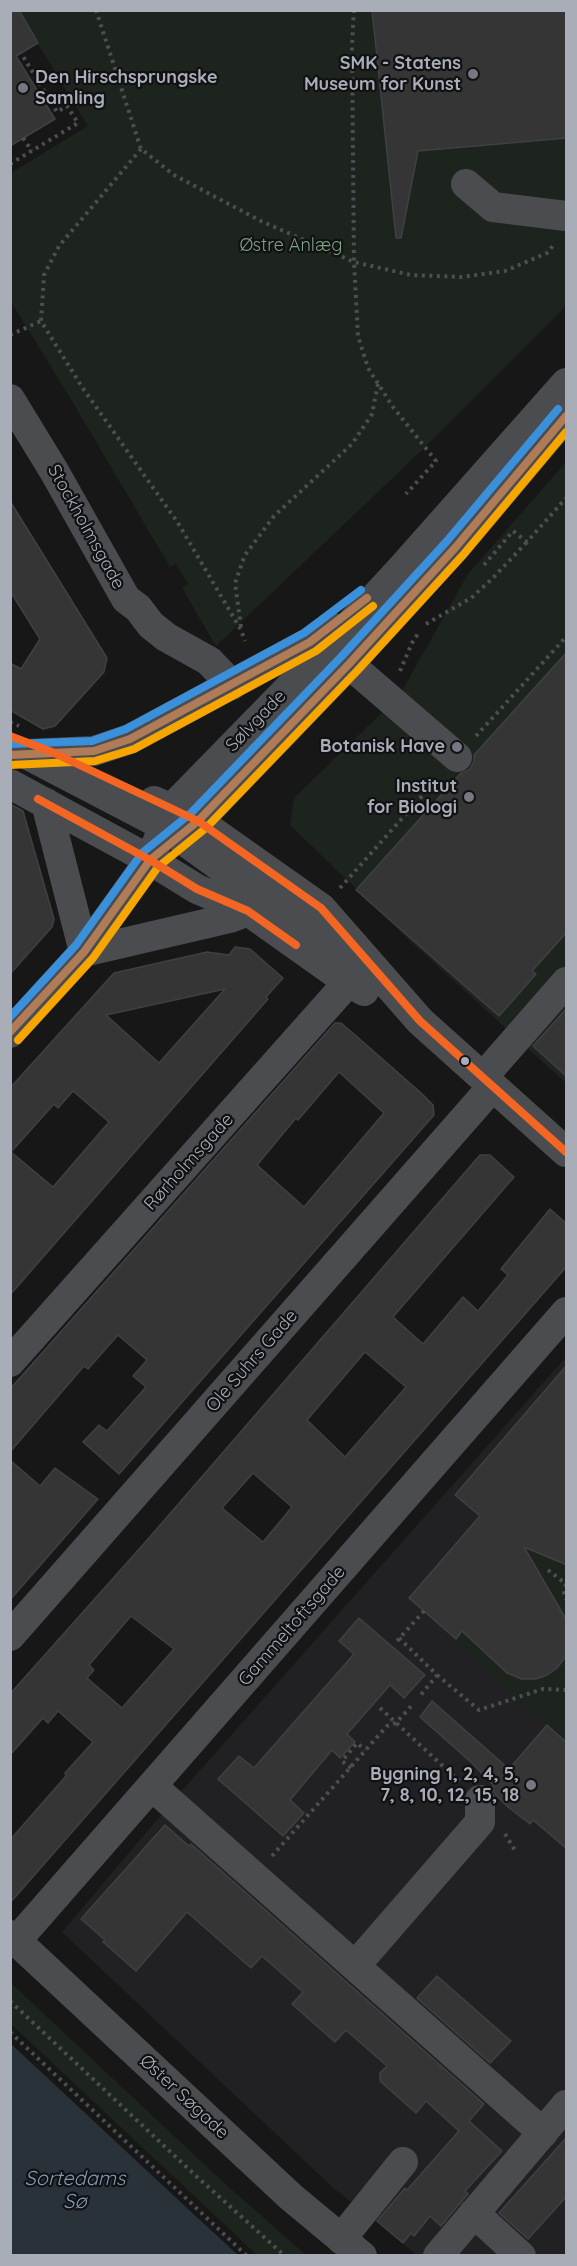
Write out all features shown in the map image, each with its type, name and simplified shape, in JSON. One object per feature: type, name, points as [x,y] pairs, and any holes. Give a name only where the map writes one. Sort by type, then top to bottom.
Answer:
[{"type":"street","points":[[466,184],[493,207],[563,226]]},
{"type":"street","name":"Sølvgade","points":[[10,1033],[84,952],[178,823],[333,643],[567,382]]},
{"type":"street","name":"Stockholmsgade","points":[[10,399],[54,471],[126,599],[166,637],[209,661],[232,686]]},
{"type":"street","name":"Sølvgade","points":[[178,823],[349,664],[455,548],[567,416]]},
{"type":"street","name":"Sølvgade","points":[[25,749],[94,751],[130,739],[310,642],[403,567]]},
{"type":"street","points":[[349,664],[457,757]]},
{"type":"street","points":[[25,749],[178,823],[321,908],[358,971]]},
{"type":"street","points":[[10,784],[150,860],[197,889],[248,912],[358,971],[420,1021],[567,1152]]},
{"type":"street","points":[[46,803],[84,952],[248,912]]},
{"type":"street","name":"Rørholmsgade","points":[[10,1362],[358,971]]},
{"type":"street","name":"Ole Suhrs Gade","points":[[10,1636],[488,1082],[567,982]]},
{"type":"street","name":"Gammeltoftsgade","points":[[14,1938],[152,1786],[567,1312]]},
{"type":"street","points":[[152,1786],[543,2133]]},
{"type":"street","points":[[355,1966],[480,1822],[480,1800]]},
{"type":"street","name":"Øster Søgade","points":[[14,1938],[291,2197],[352,2247]]},
{"type":"street","points":[[438,2256],[567,2105]]},
{"type":"street","points":[[352,2247],[403,2162]]},
{"type":"street","points":[[474,2213],[521,2256]]},
{"type":"path","points":[[354,10],[352,45],[354,262],[358,336],[368,368],[393,406],[436,461],[406,494]]},
{"type":"path","points":[[97,11],[141,149],[174,175],[261,221],[354,262],[411,275],[462,277],[505,271],[547,252],[563,226]]},
{"type":"path","points":[[10,164],[78,123],[68,106],[57,112],[21,53]]},
{"type":"path","points":[[23,138],[32,151]]},
{"type":"path","points":[[141,149],[59,246],[44,275],[41,321],[82,387],[178,523],[241,630],[245,641]]},
{"type":"path","points":[[10,335],[41,321]]},
{"type":"path","points":[[241,630],[235,584],[245,555],[274,516],[352,444],[372,414],[378,384]]},
{"type":"path","points":[[388,699],[412,643],[426,624],[471,598],[491,580],[567,498]]},
{"type":"path","points":[[484,565],[513,531],[527,542]]},
{"type":"path","points":[[548,1570],[567,1584],[564,1593],[567,1599]]},
{"type":"path","points":[[424,1611],[398,1639],[479,1710],[543,1689],[566,1689]]},
{"type":"path","points":[[420,1696],[437,1675]]},
{"type":"path","points":[[274,1854],[387,1726],[396,1723],[413,1704]]},
{"type":"path","points":[[380,1708],[480,1800]]},
{"type":"path","points":[[351,1768],[342,1761],[349,1750],[357,1743],[365,1750]]},
{"type":"path","points":[[10,2001],[285,2256]]},
{"type":"path","points":[[10,2032],[247,2256]]},
{"type":"shaded area","points":[[566,1357],[566,2255],[417,2255],[330,2185],[62,1932],[171,1803]]},
{"type":"green space","name":"Østre Anlæg","points":[[18,11],[566,11],[566,306],[421,451],[216,646],[182,588],[188,584],[176,564],[170,567],[11,302],[11,173],[88,126]]},
{"type":"green space","name":"Botanisk Have","points":[[566,462],[566,1083],[410,941],[290,825],[294,798],[399,696],[468,574]]},
{"type":"green space","points":[[566,1512],[566,1743],[456,1639]]},
{"type":"green space","points":[[11,1983],[223,2182],[306,2255],[257,2255],[11,2024]]},
{"type":"water","name":"Sortedams Sø","points":[[10,2043],[188,2209],[238,2255],[11,2255]]},
{"type":"building","name":"Den Hirschsprungske Samling","points":[[10,10],[19,10],[38,43],[16,56],[55,119],[10,146]]},
{"type":"building","name":"SMK - Statens Museum for Kunst","points":[[372,10],[567,10],[567,138],[418,151],[401,238],[396,238]]},
{"type":"building","points":[[10,501],[107,658],[104,672],[55,726],[43,729],[10,710],[10,663],[21,669],[40,639],[10,591]]},
{"type":"building","points":[[567,652],[567,932],[532,971],[536,974],[499,1016],[356,890],[460,774],[470,769],[474,755]]},
{"type":"building","points":[[10,804],[23,811],[54,919],[52,927],[10,974]]},
{"type":"building","points":[[235,947],[250,949],[283,978],[266,997],[268,999],[10,1295],[10,1088],[114,973],[207,952],[229,955]],"holes":[[[225,989],[159,1063],[106,1015]],[[73,1091],[109,1122],[53,1187],[11,1152],[54,1104],[58,1108]]]},
{"type":"building","points":[[567,1008],[567,1077],[533,1046]]},
{"type":"building","points":[[335,1023],[341,1023],[433,1105],[434,1115],[119,1474],[83,1442],[99,1425],[107,1431],[146,1387],[133,1376],[147,1360],[118,1335],[88,1369],[84,1366],[10,1452],[10,1389]],"holes":[[[339,1072],[384,1113],[304,1207],[257,1165],[296,1118],[298,1120]]]},
{"type":"building","points":[[480,1155],[490,1155],[514,1177],[393,1317],[423,1344],[463,1297],[478,1311],[508,1275],[501,1269],[550,1209],[567,1224],[567,1266],[10,1903],[10,1840],[93,1742],[58,1711],[48,1723],[43,1718],[10,1755],[10,1694],[149,1538]],"holes":[[[365,1352],[406,1387],[345,1457],[307,1420]],[[253,1473],[292,1507],[263,1542],[222,1508]],[[131,1616],[174,1649],[122,1708],[87,1678],[94,1670],[89,1665]]]},
{"type":"building","points":[[567,1365],[567,1565],[524,1547],[567,1621],[567,1655],[557,1668],[547,1675],[536,1679],[522,1679],[507,1673],[462,1631],[456,1639],[409,1598],[480,1516],[455,1495]]},
{"type":"building","points":[[10,1460],[40,1486],[55,1468],[98,1499],[10,1600]]},
{"type":"building","points":[[359,1618],[425,1675],[404,1698],[390,1685],[347,1734],[355,1742],[340,1758],[332,1750],[290,1800],[304,1813],[283,1836],[218,1779],[239,1756],[254,1768],[354,1654],[339,1641]]},
{"type":"building","name":"Bygning 1, 2, 4, 5, 7, 8, 10, 12, 15, 18","points":[[432,1701],[509,1769],[547,1725],[567,1743],[567,1849],[533,1820],[530,1824],[508,1807],[496,1795],[492,1788],[494,1786],[472,1763],[420,1717]]},
{"type":"building","points":[[165,1825],[189,1846],[191,1844],[484,2104],[469,2121],[502,2151],[465,2191],[468,2194],[441,2226],[430,2216],[414,2236],[411,2233],[403,2243],[377,2221],[459,2131],[426,2101],[416,2113],[380,2081],[380,2073],[387,2066],[346,2030],[335,2042],[292,2004],[303,1992],[262,1956],[251,1968],[187,1912],[136,1971],[81,1919]]},
{"type":"building","points":[[437,1976],[511,2041],[490,2063],[417,1998]]},
{"type":"building","points":[[567,2137],[567,2196],[528,2239],[499,2213]]},
{"type":"transit line","points":[[10,1017],[76,945],[142,853],[191,813],[341,657],[447,541],[558,409]]},
{"type":"transit line","points":[[10,1032],[84,952],[150,860],[198,821],[349,664],[455,548],[566,416]]},
{"type":"transit line","points":[[18,1040],[93,958],[158,867],[206,828],[357,671],[463,555],[566,432]]},
{"type":"transit line","points":[[10,744],[92,741],[126,729],[304,633],[361,590]]},
{"type":"transit line","points":[[10,755],[94,751],[130,739],[310,642],[367,598]]},
{"type":"transit line","points":[[10,765],[95,761],[134,749],[316,651],[373,606]]},
{"type":"transit line","points":[[10,736],[52,752],[198,821],[321,908],[420,1021],[566,1152]]},
{"type":"transit line","points":[[38,799],[150,860],[197,889],[248,911],[296,945]]},
{"type":"place","name":"SMK - Statens Museum for Kunst","points":[[473,74]]},
{"type":"place","name":"Den Hirschsprungske Samling","points":[[23,88]]},
{"type":"place","name":"Botanisk Have","points":[[457,747]]},
{"type":"place","name":"Institut for Biologi","points":[[469,797]]},
{"type":"place","name":"Bygning 1, 2, 4, 5, 7, 8, 10, 12, 15, 18","points":[[531,1785]]}]
